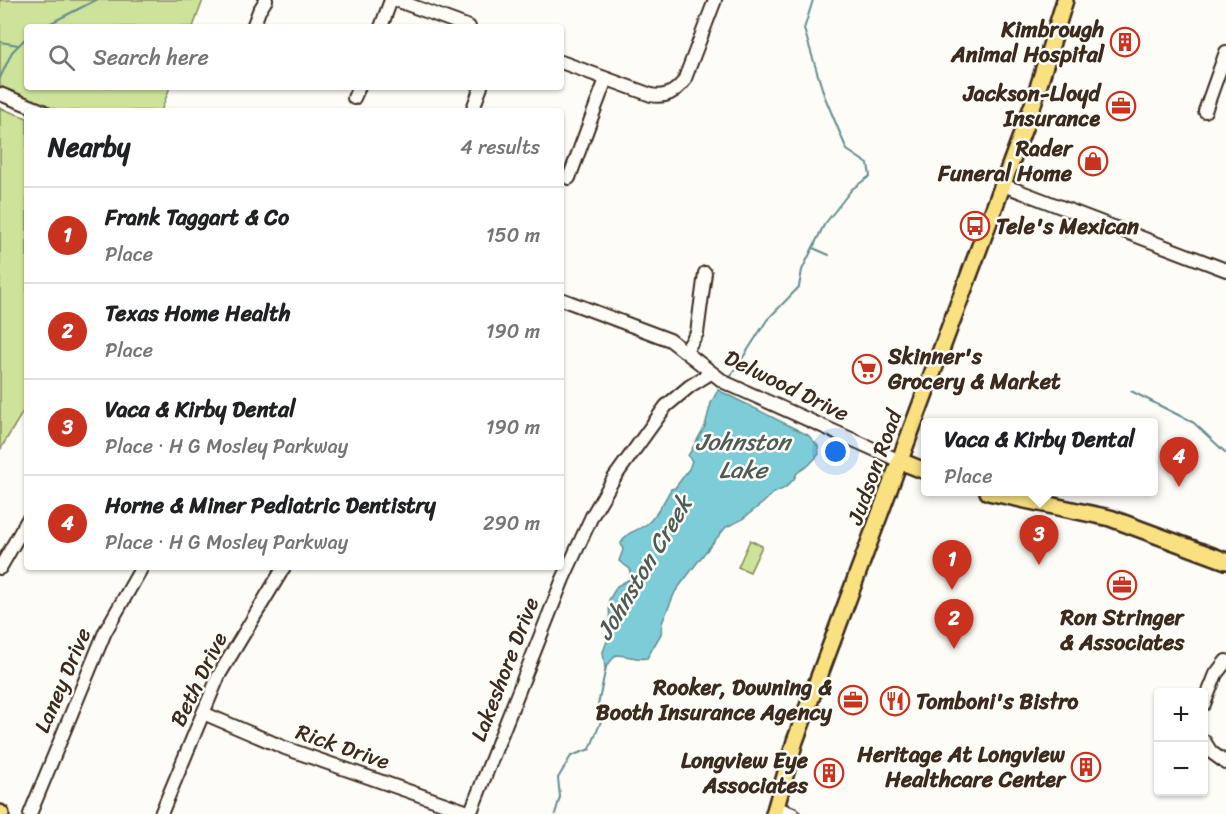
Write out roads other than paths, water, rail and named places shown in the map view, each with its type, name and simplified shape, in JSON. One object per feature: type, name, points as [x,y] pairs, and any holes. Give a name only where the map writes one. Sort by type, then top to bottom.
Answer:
[{"type":"main road","name":"Judson Road","points":[[775,811],[795,741],[1039,87],[1065,0]]},
{"type":"main road","points":[[900,461],[921,469]]},
{"type":"main road","points":[[1007,496],[1103,516],[1226,561]]},
{"type":"street","points":[[254,24],[266,0]]},
{"type":"street","points":[[382,24],[391,0]]},
{"type":"street","points":[[396,0],[461,24]]},
{"type":"street","points":[[564,63],[655,96],[664,96],[674,91],[686,76],[715,0]]},
{"type":"street","points":[[1206,111],[1221,85],[1226,52]]},
{"type":"street","points":[[569,178],[606,79]]},
{"type":"street","points":[[473,108],[480,90]]},
{"type":"street","points":[[0,94],[35,108]]},
{"type":"street","points":[[1003,185],[1226,270]]},
{"type":"street","points":[[686,351],[697,333],[705,273]]},
{"type":"street","name":"Delwood Drive","points":[[564,300],[659,336],[686,351],[711,373],[733,386],[900,461]]},
{"type":"street","name":"Lakeshore Drive","points":[[471,814],[562,579],[595,510],[614,478],[666,406],[679,393],[711,373]]},
{"type":"street","points":[[0,568],[24,526]]},
{"type":"street","name":"Laney Drive","points":[[30,814],[105,632],[140,570]]},
{"type":"street","name":"Beth Drive","points":[[161,814],[229,657],[282,570]]},
{"type":"street","points":[[1208,692],[1216,674],[1226,661]]},
{"type":"street","name":"Rick Drive","points":[[203,713],[285,748],[471,814]]},
{"type":"street","points":[[1204,742],[1211,752],[1226,763]]},
{"type":"street","points":[[775,811],[793,814]]},
{"type":"water","name":"Johnston Lake","points":[[718,390],[808,435],[818,446],[819,454],[797,473],[785,488],[772,494],[741,520],[726,527],[675,592],[662,623],[661,634],[647,658],[616,655],[605,668],[603,652],[610,633],[609,600],[617,586],[630,579],[630,569],[619,561],[623,550],[621,543],[627,535],[652,519],[671,489],[675,488],[689,469],[692,461],[688,456],[705,426],[711,403]]},
{"type":"waterway","points":[[49,24],[96,0]]},
{"type":"waterway","name":"Johnston Creek","points":[[731,376],[767,320],[799,287],[802,270],[824,225],[852,189],[870,176],[868,164],[847,150],[824,95],[804,29],[813,0]]},
{"type":"waterway","points":[[0,78],[12,52],[24,40]]},
{"type":"waterway","points":[[0,42],[18,45]]},
{"type":"waterway","points":[[813,248],[829,255]]},
{"type":"waterway","points":[[1131,391],[1194,423],[1226,453]]},
{"type":"waterway","name":"Johnston Creek","points":[[555,814],[560,797],[558,778],[571,756],[590,749],[601,721],[597,710],[606,667]]},
{"type":"place","name":"Kimbrough Animal Hospital","points":[[1125,42]]},
{"type":"place","name":"Jackson-Lloyd Insurance","points":[[1121,106]]},
{"type":"place","name":"Rader Funeral Home","points":[[1093,161]]},
{"type":"place","name":"Tele's Mexican","points":[[975,226]]},
{"type":"place","name":"Skinner's Grocery & Market","points":[[867,369]]},
{"type":"place","name":"Horne & Miner Pediatric Dentistry","points":[[1179,487]]},
{"type":"place","name":"Vaca & Kirby Dental","points":[[1039,565]]},
{"type":"place","name":"Ron Stringer & Associates","points":[[1122,585]]},
{"type":"place","name":"Frank Taggart & Co","points":[[952,590]]},
{"type":"place","name":"Texas Home Health","points":[[954,649]]},
{"type":"place","name":"Rooker, Downing & Booth Insurance Agency","points":[[853,700]]},
{"type":"place","name":"Tomboni's Bistro","points":[[895,701]]},
{"type":"place","name":"Heritage At Longview Healthcare Center","points":[[1086,767]]},
{"type":"place","name":"Longview Eye Associates","points":[[829,773]]}]
